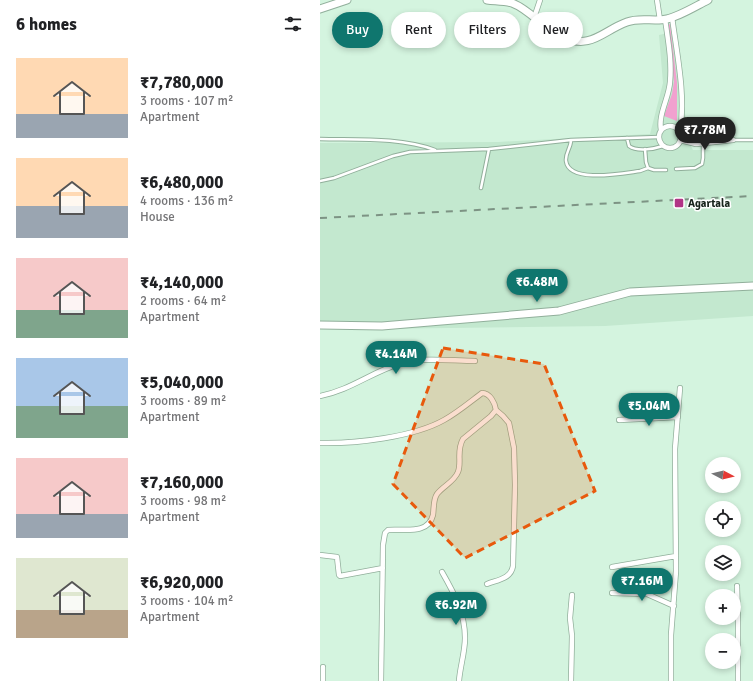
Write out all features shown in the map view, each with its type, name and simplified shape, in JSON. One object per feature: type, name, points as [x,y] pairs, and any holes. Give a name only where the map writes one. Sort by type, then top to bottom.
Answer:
[{"type":"street","points":[[320,9],[347,0]]},
{"type":"street","points":[[488,0],[511,3],[519,6],[528,13]]},
{"type":"street","points":[[536,12],[540,0]]},
{"type":"street","points":[[657,0],[666,19],[682,101],[680,140],[673,148],[663,146],[659,140],[661,130],[660,122],[670,87],[671,72],[666,19]]},
{"type":"street","points":[[583,41],[597,38],[627,22],[645,19],[666,19],[708,0]]},
{"type":"street","points":[[661,130],[671,126],[680,133]]},
{"type":"street","points":[[680,140],[691,144],[733,140]]},
{"type":"street","points":[[320,325],[382,326],[559,311],[630,292],[753,286]]},
{"type":"street","points":[[320,396],[344,390],[403,363],[429,360],[475,361]]},
{"type":"street","points":[[671,681],[671,635],[676,571],[675,449],[680,388]]},
{"type":"street","points":[[320,443],[361,441],[416,432],[444,421],[482,393],[489,396],[495,405],[496,410],[509,423],[514,448],[515,485],[513,571],[508,576],[487,584]]},
{"type":"street","points":[[380,681],[383,544],[385,533],[388,530],[394,529],[416,530],[427,525],[433,516],[435,498],[458,472],[460,465],[460,444],[463,439],[491,416],[496,410]]},
{"type":"street","points":[[619,420],[678,417]]},
{"type":"street","points":[[320,555],[337,557],[340,576],[383,568]]},
{"type":"street","points":[[612,567],[676,556]]},
{"type":"street","points":[[442,572],[456,595],[464,623],[465,639],[459,681]]},
{"type":"street","points":[[737,586],[738,681]]},
{"type":"street","points":[[612,593],[647,594],[674,606]]},
{"type":"street","points":[[571,681],[572,636],[570,618],[572,595]]},
{"type":"street","points":[[323,667],[323,681]]},
{"type":"lane","points":[[320,182],[393,156],[410,152],[489,149],[571,140],[659,136]]},
{"type":"lane","points":[[628,138],[628,143],[631,148],[645,149],[663,146]]},
{"type":"lane","points":[[320,139],[377,141],[408,144],[437,150]]},
{"type":"lane","points":[[571,140],[570,148],[566,155],[566,162],[570,168],[580,174],[591,175],[640,171],[648,168],[654,170],[666,170]]},
{"type":"lane","points":[[733,140],[753,140]]},
{"type":"lane","points":[[676,169],[696,168],[702,164],[704,158],[703,143]]},
{"type":"lane","points":[[480,188],[489,149]]},
{"type":"lane","points":[[645,149],[648,168]]},
{"type":"highlighted area","points":[[443,348],[544,364],[595,491],[465,558],[393,484]]},
{"type":"shaded area","points":[[670,24],[677,83],[677,121],[664,116],[672,94],[674,82],[668,25]]},
{"type":"shaded area","points":[[676,31],[688,140],[693,150],[753,150],[753,316],[605,326],[366,329],[320,321],[320,143],[498,142],[650,134],[663,83],[659,35]]},
{"type":"railway","points":[[320,218],[753,196]]},
{"type":"place","name":"Agartala","points":[[679,203]]}]
